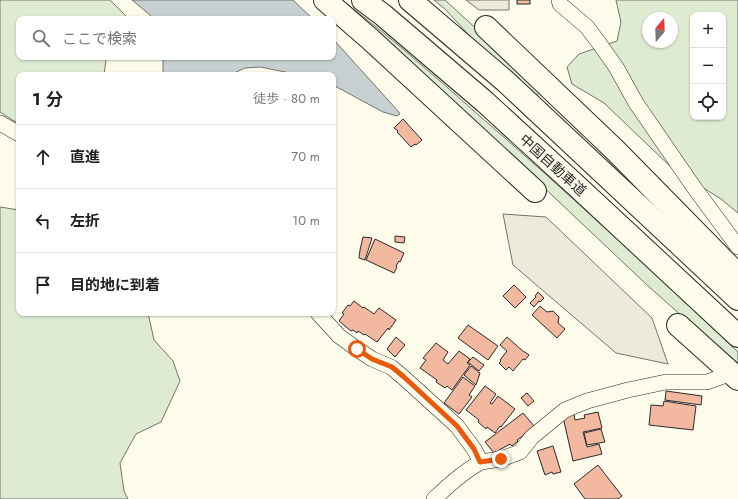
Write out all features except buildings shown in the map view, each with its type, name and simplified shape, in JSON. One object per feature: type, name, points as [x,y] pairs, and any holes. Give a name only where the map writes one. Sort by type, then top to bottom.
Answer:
[{"type":"highway","points":[[325,0],[535,191]]},
{"type":"highway","name":"中国自動車道","points":[[363,0],[383,15],[490,107],[738,336]]},
{"type":"highway","name":"中国自動車道","points":[[410,0],[506,81],[738,299]]},
{"type":"highway","points":[[486,27],[615,150],[738,275]]},
{"type":"highway","points":[[678,326],[730,378]]},
{"type":"street","points":[[559,0],[560,4],[587,28],[599,43],[616,67],[636,103],[738,247]]},
{"type":"street","points":[[0,123],[16,132]]},
{"type":"street","points":[[321,316],[339,336],[372,359],[392,367],[404,377],[457,426],[474,449],[480,462]]},
{"type":"street","points":[[434,499],[468,469],[480,462],[501,459],[520,452],[532,437],[565,410],[587,401],[666,382],[707,382],[730,378]]},
{"type":"green space","points":[[0,0],[110,0],[126,16],[16,16],[16,60],[106,60],[104,72],[16,72],[16,122],[0,112]]},
{"type":"green space","points":[[335,0],[342,0],[393,40],[508,140],[640,260],[738,352],[738,366],[647,285],[537,181]]},
{"type":"green space","points":[[434,0],[445,0],[543,90],[536,96],[468,34],[445,9]]},
{"type":"green space","points":[[616,0],[738,0],[738,213],[721,199],[672,168],[604,103],[572,84],[567,67],[579,54],[617,41],[621,22]]},
{"type":"green space","points":[[0,207],[16,210],[16,316],[149,316],[154,340],[173,361],[180,381],[161,422],[136,434],[120,463],[124,491],[128,499],[0,499]]},
{"type":"shaded area","points":[[132,0],[293,0],[310,16],[151,16]]},
{"type":"shaded area","points":[[466,0],[509,0],[509,10],[479,10]]},
{"type":"shaded area","points":[[336,42],[400,114],[397,116],[383,112],[336,87],[336,72],[285,72],[260,67],[245,68],[236,72],[163,72],[163,60],[336,60]]},
{"type":"shaded area","points":[[503,214],[546,217],[652,318],[668,364],[616,353],[513,265]]},
{"type":"route","points":[[357,349],[372,359],[392,367],[404,377],[457,426],[474,449],[480,462],[501,459]]}]
